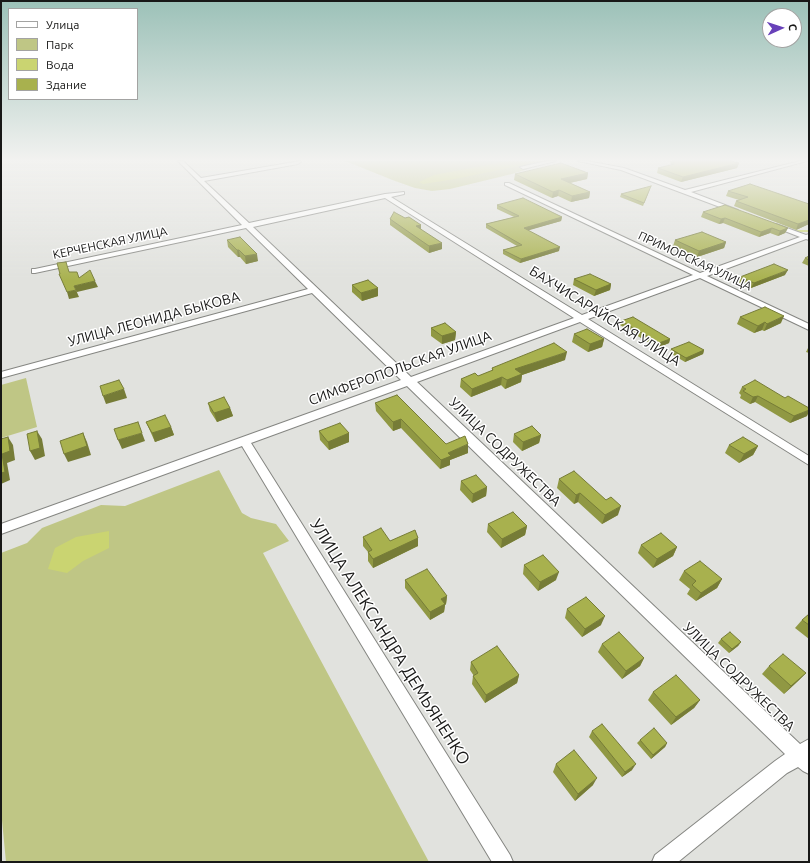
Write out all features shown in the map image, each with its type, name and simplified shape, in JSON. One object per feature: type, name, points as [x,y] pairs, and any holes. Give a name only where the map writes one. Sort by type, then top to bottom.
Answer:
[{"type":"street","name":"УЛИЦА СОДРУЖЕСТВА","points":[[223,201],[409,381],[806,756]]},
{"type":"street","name":"КЕРЧЕНСКАЯ УЛИЦА","points":[[34,271],[360,201]]},
{"type":"street","name":"БАХЧИСАРАЙСКАЯ УЛИЦА","points":[[394,201],[809,461]]},
{"type":"street","name":"ПРИМОРСКАЯ УЛИЦА","points":[[544,201],[809,327]]},
{"type":"street","points":[[710,201],[742,214]]},
{"type":"street","points":[[771,224],[808,237]]},
{"type":"street","name":"СИМФЕРОПОЛЬСКАЯ УЛИЦА","points":[[1,529],[808,237]]},
{"type":"street","name":"УЛИЦА ЛЕОНИДА БЫКОВА","points":[[1,374],[315,290]]},
{"type":"street","name":"УЛИЦА АЛЕКСАНДРА ДЕМЬЯНЕНКО","points":[[244,441],[503,862]]},
{"type":"street","points":[[662,862],[775,772],[806,756]]},
{"type":"green space","points":[[26,378],[37,427],[1,438],[1,385]]},
{"type":"green space","points":[[219,470],[242,513],[251,518],[276,524],[289,541],[263,553],[429,862],[6,862],[1,810],[1,553],[27,543],[42,528],[101,505],[125,506]]},
{"type":"water","points":[[109,531],[109,548],[83,561],[67,573],[48,569],[55,548],[76,537]]},
{"type":"building","points":[[511,201],[530,201],[562,217],[524,228],[560,247],[521,259],[503,250],[522,245],[486,224],[519,216],[497,205]]},
{"type":"building","points":[[737,201],[801,201],[809,204],[809,220],[798,224]]},
{"type":"building","points":[[725,205],[788,228],[780,231],[772,228],[761,232],[725,218],[721,219],[703,212]]},
{"type":"building","points":[[394,212],[405,218],[409,217],[421,225],[416,226],[442,243],[429,246],[390,219]]},
{"type":"building","points":[[702,232],[726,242],[699,251],[675,240]]},
{"type":"building","points":[[240,237],[257,254],[245,256],[227,240]]},
{"type":"building","points":[[66,262],[69,272],[77,272],[79,278],[90,270],[95,281],[74,286],[76,290],[67,292],[59,274],[57,263]]},
{"type":"building","points":[[774,264],[788,270],[754,283],[740,277]]},
{"type":"building","points":[[590,274],[611,284],[596,290],[574,279]]},
{"type":"building","points":[[368,280],[378,288],[361,293],[352,285]]},
{"type":"building","points":[[765,307],[784,316],[767,324],[765,322],[758,326],[740,317]]},
{"type":"building","points":[[633,317],[670,339],[659,343],[621,321]]},
{"type":"building","points":[[445,323],[456,332],[442,336],[431,328]]},
{"type":"building","points":[[587,329],[604,339],[590,344],[574,334]]},
{"type":"building","points":[[689,342],[704,350],[686,358],[671,349]]},
{"type":"building","points":[[554,343],[567,352],[515,369],[522,374],[507,380],[502,377],[472,389],[461,379],[475,373],[478,376],[493,370],[492,368]]},
{"type":"building","points":[[119,380],[124,389],[103,396],[100,386]]},
{"type":"building","points":[[755,380],[785,398],[788,396],[809,408],[809,410],[794,416],[758,396],[753,397],[743,391],[746,389],[742,387]]},
{"type":"building","points":[[397,395],[446,444],[465,436],[468,444],[448,453],[451,456],[441,460],[401,419],[393,422],[375,403]]},
{"type":"building","points":[[224,397],[230,408],[214,413],[208,403]]},
{"type":"building","points":[[165,415],[171,427],[152,433],[146,422]]},
{"type":"building","points":[[138,422],[142,433],[118,440],[114,429]]},
{"type":"building","points":[[340,423],[349,433],[328,442],[319,431]]},
{"type":"building","points":[[532,426],[541,435],[523,442],[514,434]]},
{"type":"building","points":[[37,431],[40,448],[30,451],[27,434]]},
{"type":"building","points":[[83,433],[87,446],[64,454],[60,441]]},
{"type":"building","points":[[8,437],[10,451],[2,454],[5,472],[1,473],[1,439]]},
{"type":"building","points":[[743,437],[758,446],[744,454],[729,445]]},
{"type":"building","points":[[574,471],[606,500],[611,497],[621,506],[605,515],[580,493],[576,495],[559,479]]},
{"type":"building","points":[[476,475],[487,487],[473,494],[461,481]]},
{"type":"building","points":[[513,512],[527,526],[502,539],[488,524]]},
{"type":"building","points":[[381,528],[390,541],[415,530],[418,538],[373,559],[368,552],[372,550],[363,537]]},
{"type":"building","points":[[661,533],[677,547],[657,559],[641,545]]},
{"type":"building","points":[[543,555],[559,572],[540,582],[524,565]]},
{"type":"building","points":[[700,561],[722,579],[701,593],[692,585],[696,581],[684,571]]},
{"type":"building","points":[[427,569],[447,596],[441,599],[445,604],[430,612],[405,580]]},
{"type":"building","points":[[586,597],[605,616],[585,629],[567,609]]},
{"type":"building","points":[[809,614],[809,625],[802,620]]},
{"type":"building","points":[[619,632],[644,658],[626,671],[602,644]]},
{"type":"building","points":[[730,632],[741,642],[732,649],[721,639]]},
{"type":"building","points":[[497,646],[519,675],[486,695],[473,676],[478,673],[471,662]]},
{"type":"building","points":[[783,654],[806,673],[791,686],[769,666]]},
{"type":"building","points":[[676,675],[700,700],[676,717],[653,692]]},
{"type":"building","points":[[602,724],[636,764],[625,772],[592,731]]},
{"type":"building","points":[[654,728],[667,743],[653,755],[640,740]]},
{"type":"building","points":[[574,750],[597,778],[578,794],[556,764]]},
{"type":"waterway","points":[[793,231],[809,231]]}]
